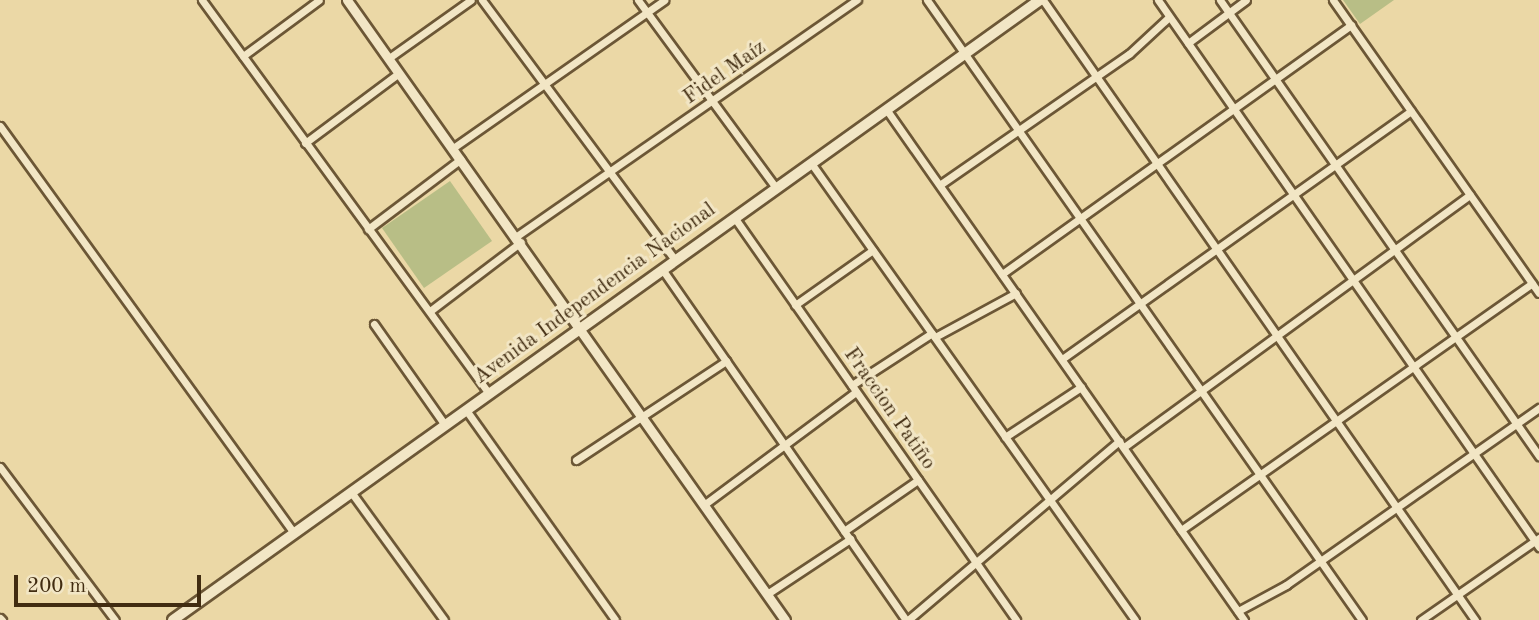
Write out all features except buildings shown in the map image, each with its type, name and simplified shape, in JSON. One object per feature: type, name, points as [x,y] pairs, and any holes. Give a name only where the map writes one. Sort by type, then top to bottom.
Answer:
[{"type":"main road","name":"Avenida Independencia Nacional","points":[[173,620],[1041,0]]},
{"type":"street","points":[[202,0],[489,394]]},
{"type":"street","points":[[243,56],[319,0]]},
{"type":"street","points":[[347,0],[582,327],[785,620]]},
{"type":"street","points":[[389,58],[471,0]]},
{"type":"street","points":[[482,0],[547,82],[675,260]]},
{"type":"street","points":[[638,0],[776,188]]},
{"type":"street","points":[[453,148],[664,0]]},
{"type":"street","name":"Fidel Maíz","points":[[430,311],[519,239],[611,170],[714,103],[857,0]]},
{"type":"street","points":[[927,0],[1362,620]]},
{"type":"street","points":[[1041,0],[1475,620]]},
{"type":"street","points":[[1158,0],[1537,541],[1421,620]]},
{"type":"street","points":[[1220,0],[1539,456]]},
{"type":"street","points":[[1188,43],[1246,0]]},
{"type":"street","points":[[1333,0],[1539,293]]},
{"type":"street","points":[[942,184],[1094,75],[1129,54],[1170,16]]},
{"type":"street","points":[[1002,274],[1351,26]]},
{"type":"street","points":[[305,143],[399,73]]},
{"type":"street","points":[[886,109],[942,184],[1244,620]]},
{"type":"street","points":[[1062,359],[1411,111]]},
{"type":"street","points":[[0,125],[294,533]]},
{"type":"street","points":[[368,229],[461,159]]},
{"type":"street","points":[[811,163],[1135,620]]},
{"type":"street","points":[[662,270],[907,620],[1049,500],[1121,444],[1203,392],[1396,253],[1470,195]]},
{"type":"street","name":"Fraccion Patiño","points":[[734,217],[1016,620]]},
{"type":"street","points":[[795,305],[873,250]]},
{"type":"street","points":[[1181,530],[1532,283]]},
{"type":"street","points":[[705,504],[854,389],[934,335],[1016,293]]},
{"type":"street","points":[[374,324],[445,425]]},
{"type":"street","points":[[576,460],[726,361]]},
{"type":"street","points":[[1005,437],[1081,387]]},
{"type":"street","points":[[1238,611],[1320,559],[1539,408]]},
{"type":"street","points":[[466,410],[615,620]]},
{"type":"street","points":[[0,467],[115,620]]},
{"type":"street","points":[[844,531],[918,480]]},
{"type":"street","points":[[352,492],[444,620]]},
{"type":"street","points":[[767,594],[850,539]]},
{"type":"green space","points":[[1343,0],[1394,0],[1360,24]]},
{"type":"green space","points":[[450,181],[492,241],[424,288],[382,228]]}]
